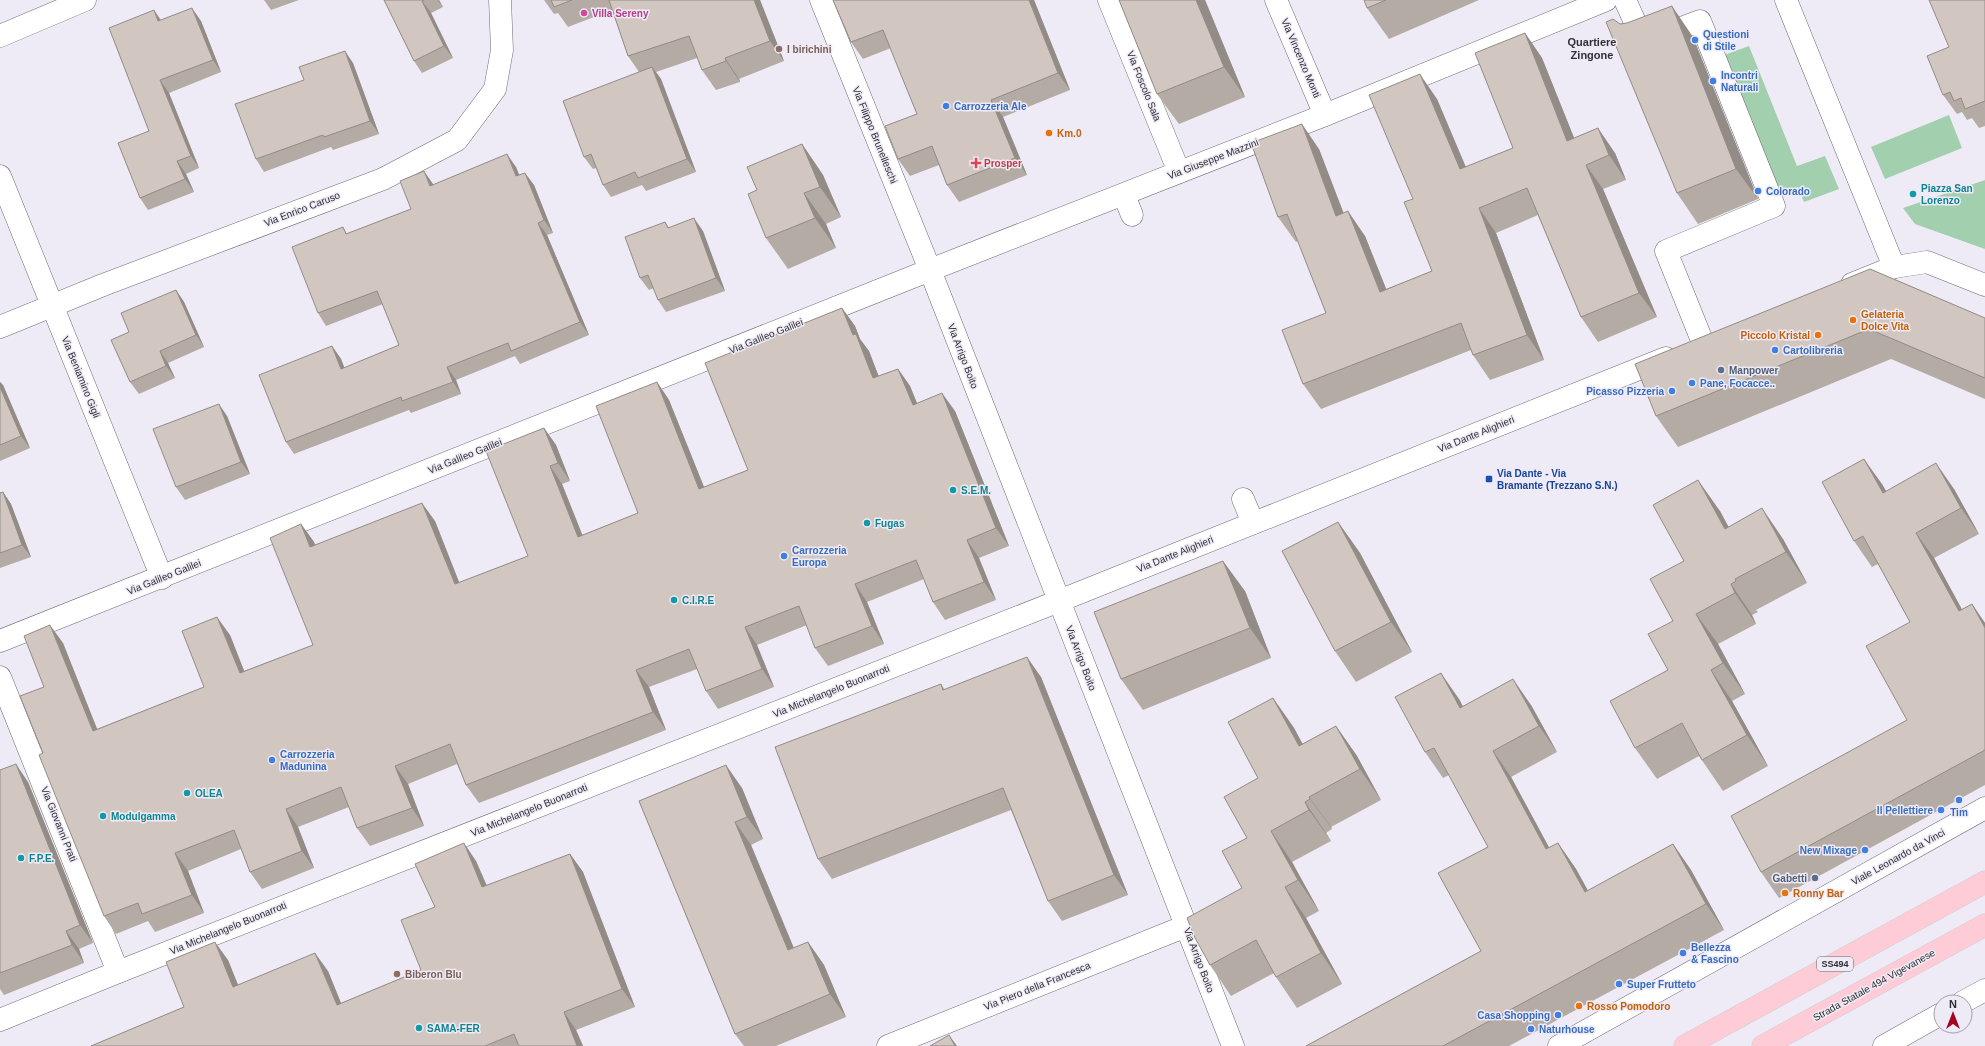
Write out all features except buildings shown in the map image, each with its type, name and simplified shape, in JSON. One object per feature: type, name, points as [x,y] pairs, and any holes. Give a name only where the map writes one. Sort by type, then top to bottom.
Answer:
[{"type":"main road","name":"SS494","points":[[1685,1046],[1985,882]]},
{"type":"main road","name":"Strada Statale 494 Vigevanese","points":[[1763,1046],[1985,925]]},
{"type":"street","points":[[0,36],[85,0]]},
{"type":"street","name":"Via Enrico Caruso","points":[[0,327],[52,305],[383,178],[457,140],[495,89],[502,50],[500,0]]},
{"type":"street","name":"Via Filippo Brunelleschi","points":[[821,0],[930,270]]},
{"type":"street","name":"Via Foscolo Sala","points":[[1109,0],[1179,172]]},
{"type":"street","name":"Via Vincenzo Monti","points":[[1276,0],[1325,115]]},
{"type":"street","name":"Via Giuseppe Mazzini","points":[[930,270],[1325,115],[1606,0]]},
{"type":"street","points":[[1625,0],[1644,42],[1700,21],[1774,206],[1666,251],[1703,343]]},
{"type":"street","points":[[1786,0],[1894,267]]},
{"type":"street","name":"Via Beniamino Gigli","points":[[0,176],[162,578]]},
{"type":"street","points":[[1124,195],[1132,215]]},
{"type":"street","points":[[1832,292],[1894,267],[1927,262],[1985,285]]},
{"type":"street","name":"Via Galileo Galilei","points":[[0,641],[162,578],[930,270]]},
{"type":"street","name":"Via Arrigo Boito","points":[[930,270],[1233,1046]]},
{"type":"street","name":"Via Dante Alighieri","points":[[1059,601],[1724,335]]},
{"type":"street","points":[[1243,499],[1253,523]]},
{"type":"street","name":"Via Michelangelo Buonarroti","points":[[0,1020],[118,972],[1059,601]]},
{"type":"street","name":"Via Giovanni Prati","points":[[0,677],[118,972]]},
{"type":"street","name":"Viale Leonardo da Vinci","points":[[1560,1046],[1985,808]]},
{"type":"street","name":"Via Piero della Francesca","points":[[888,1046],[1186,926]]},
{"type":"street","points":[[1973,997],[1985,990]]},
{"type":"street","points":[[1884,1046],[1933,1018]]},
{"type":"green space","points":[[1749,46],[1797,166],[1825,156],[1839,189],[1804,202],[1798,187],[1781,195],[1724,55]]},
{"type":"green space","points":[[1949,115],[1962,148],[1885,179],[1871,147]]},
{"type":"green space","points":[[1985,180],[1985,249],[1915,224],[1903,208]]},
{"type":"place","name":"Villa Sereny","points":[[584,13]]},
{"type":"place","name":"Questioni di Stile","points":[[1695,40]]},
{"type":"place","name":"I birichini","points":[[779,49]]},
{"type":"place","name":"Incontri Naturali","points":[[1713,81]]},
{"type":"place","name":"Carrozzeria Ale","points":[[946,106]]},
{"type":"place","name":"Km.0","points":[[1049,133]]},
{"type":"place","name":"Prosper","points":[[976,163]]},
{"type":"place","name":"Colorado","points":[[1758,191]]},
{"type":"place","name":"Piazza San Lorenzo","points":[[1913,194]]},
{"type":"place","name":"Gelateria Dolce Vita","points":[[1853,320]]},
{"type":"place","name":"Piccolo Kristal","points":[[1818,335]]},
{"type":"place","name":"Cartolibreria","points":[[1775,350]]},
{"type":"place","name":"Manpower","points":[[1721,370]]},
{"type":"place","name":"Pane, Focacce..","points":[[1692,383]]},
{"type":"place","name":"Picasso Pizzeria","points":[[1672,391]]},
{"type":"place","name":"Via Dante - Via Bramante (Trezzano S.N.)","points":[[1489,479]]},
{"type":"place","name":"S.E.M.","points":[[953,490]]},
{"type":"place","name":"Fugas","points":[[867,523]]},
{"type":"place","name":"Carrozzeria Europa","points":[[784,556]]},
{"type":"place","name":"C.I.R.E","points":[[674,600]]},
{"type":"place","name":"Carrozzeria Madunina","points":[[272,760]]},
{"type":"place","name":"OLEA","points":[[187,793]]},
{"type":"place","name":"Tim","points":[[1959,800]]},
{"type":"place","name":"Il Pellettiere","points":[[1941,810]]},
{"type":"place","name":"Modulgamma","points":[[103,816]]},
{"type":"place","name":"New Mixage","points":[[1865,850]]},
{"type":"place","name":"F.P.E.","points":[[21,858]]},
{"type":"place","name":"Gabetti","points":[[1815,878]]},
{"type":"place","name":"Ronny Bar","points":[[1785,893]]},
{"type":"place","name":"Bellezza & Fascino","points":[[1683,953]]},
{"type":"place","name":"Biberon Blu","points":[[397,974]]},
{"type":"place","name":"Super Frutteto","points":[[1619,984]]},
{"type":"place","name":"Rosso Pomodoro","points":[[1579,1006]]},
{"type":"place","name":"Casa Shopping","points":[[1558,1015]]},
{"type":"place","name":"SAMA-FER","points":[[419,1028]]},
{"type":"place","name":"Naturhouse","points":[[1531,1029]]},
{"type":"district","name":"Quartiere Zingone","points":[[1592,48]]}]
